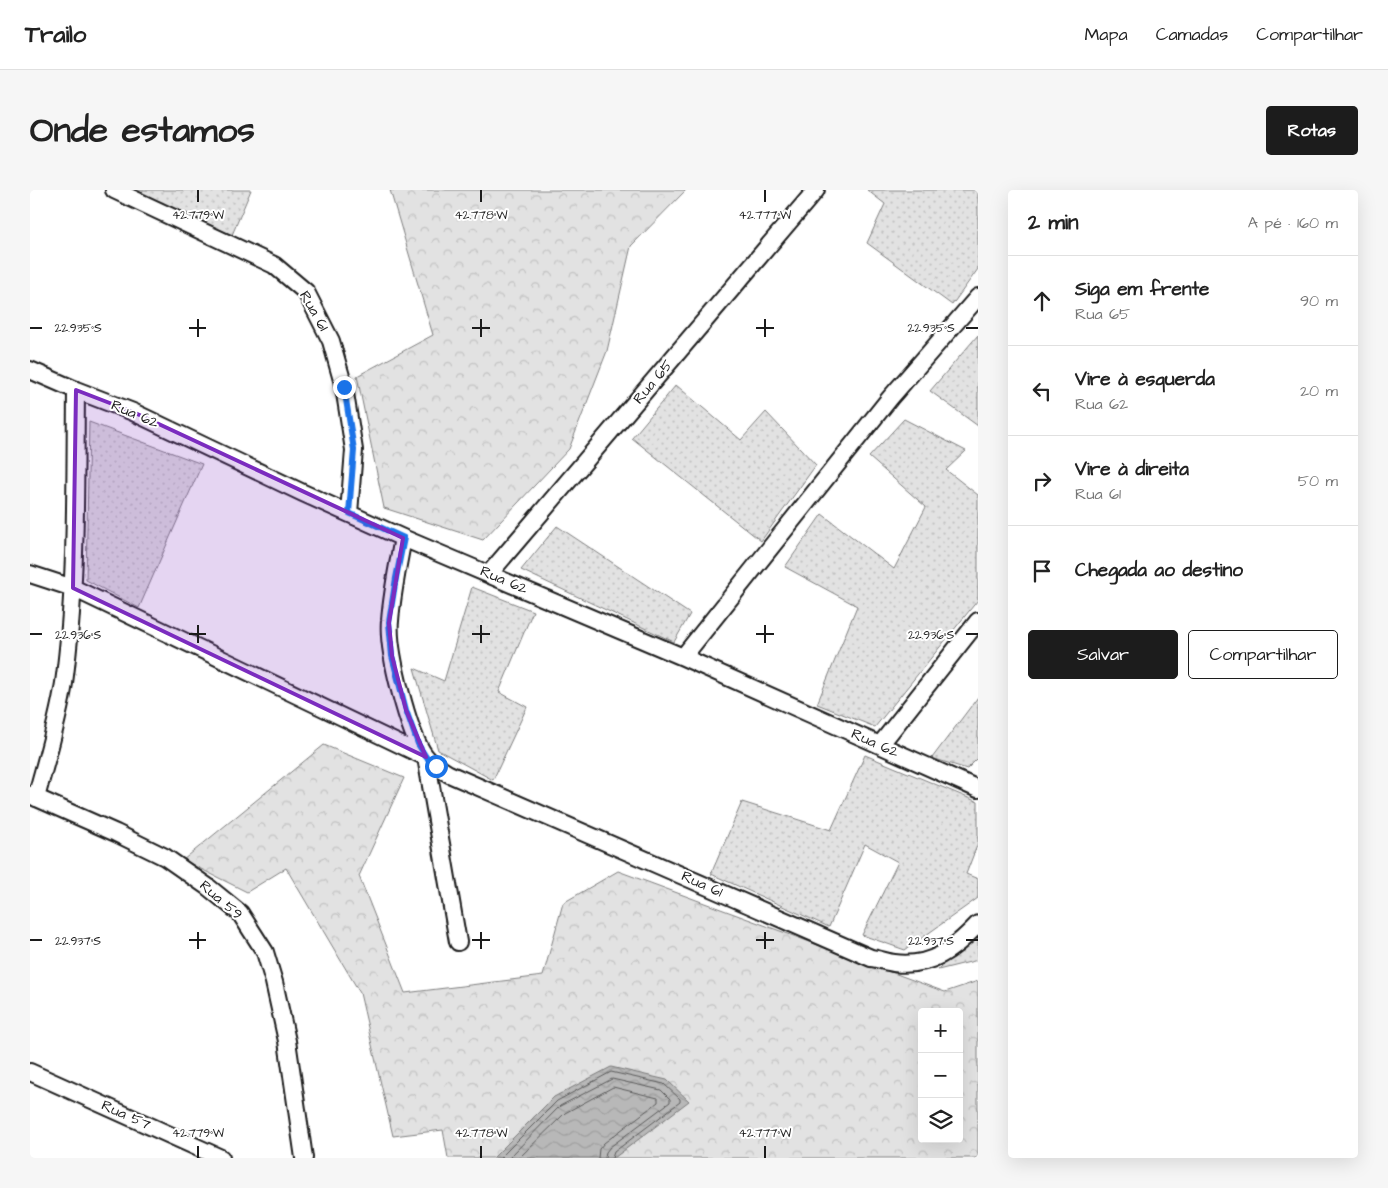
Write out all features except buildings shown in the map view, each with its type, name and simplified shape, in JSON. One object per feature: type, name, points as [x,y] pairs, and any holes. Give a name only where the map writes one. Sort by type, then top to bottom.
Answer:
[{"type":"street","name":"Rua 61","points":[[114,190],[274,265],[306,292],[331,341],[344,387],[354,450],[349,513]]},
{"type":"street","name":"Rua 65","points":[[489,574],[816,190]]},
{"type":"street","points":[[683,657],[890,398],[978,297]]},
{"type":"street","name":"Rua 62","points":[[30,370],[133,412],[303,493],[683,657],[978,789]]},
{"type":"street","points":[[33,796],[57,720],[64,683],[73,588],[76,390]]},
{"type":"street","points":[[404,538],[389,622],[392,656],[406,710],[418,744],[426,757],[458,942]]},
{"type":"street","points":[[30,574],[73,588],[426,757]]},
{"type":"street","points":[[880,745],[978,621]]},
{"type":"street","name":"Rua 61","points":[[426,757],[449,774],[872,958],[894,963],[915,964],[937,958],[950,950],[978,924]]},
{"type":"street","name":"Rua 59","points":[[33,796],[165,857],[208,887],[240,913],[264,952],[274,982],[287,1040],[304,1158]]},
{"type":"street","name":"Rua 57","points":[[30,1072],[221,1158]]},
{"type":"highlighted area","points":[[76,390],[133,412],[403,538],[389,623],[392,656],[406,710],[426,757],[73,588]]},
{"type":"green space","points":[[131,190],[251,190],[232,235]]},
{"type":"green space","points":[[390,190],[686,190],[631,246],[607,351],[569,449],[483,540],[384,508],[357,376],[433,335]]},
{"type":"green space","points":[[867,190],[978,190],[978,269],[952,305],[867,243],[885,204]]},
{"type":"green space","points":[[978,335],[978,426],[930,391]]},
{"type":"green space","points":[[676,385],[741,440],[766,412],[816,465],[761,541],[632,438]]},
{"type":"green space","points":[[904,419],[966,451],[946,470],[978,495],[978,600],[875,727],[817,704],[857,606],[785,567],[822,514],[894,569],[926,507],[869,457]]},
{"type":"green space","points":[[89,422],[202,464],[139,608],[86,580]]},
{"type":"green space","points":[[557,526],[690,614],[674,642],[521,570]]},
{"type":"green space","points":[[472,587],[533,611],[499,692],[527,707],[493,780],[438,750],[414,668],[444,681]]},
{"type":"green space","points":[[978,697],[978,758],[967,769],[932,758]]},
{"type":"green space","points":[[324,745],[404,778],[359,876],[405,993],[543,976],[563,903],[618,871],[945,992],[978,981],[978,1158],[448,1158],[443,1130],[393,1136],[360,993],[286,868],[247,892],[183,860]]},
{"type":"green space","points":[[865,755],[978,802],[978,843],[966,874],[978,879],[978,898],[905,950],[862,935],[898,862],[865,844],[829,927],[711,874],[742,802],[831,830]]},
{"type":"green space","points":[[978,931],[978,960],[938,970]]},
{"type":"water","points":[[611,1067],[667,1080],[689,1101],[614,1158],[493,1158],[554,1097]]},
{"type":"route","points":[[344,387],[354,450],[349,513],[404,538],[389,622],[392,656],[406,710],[418,744],[426,757],[436,766]]}]
